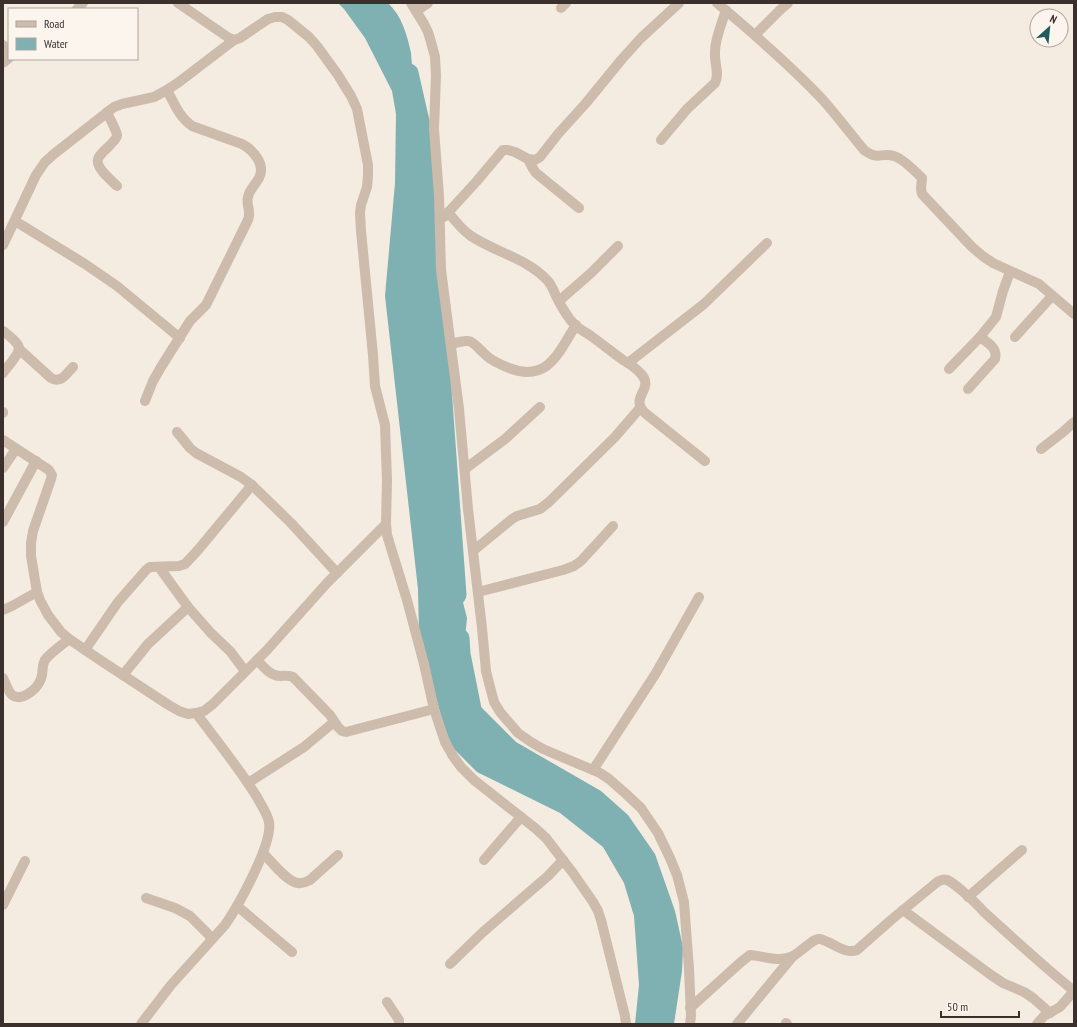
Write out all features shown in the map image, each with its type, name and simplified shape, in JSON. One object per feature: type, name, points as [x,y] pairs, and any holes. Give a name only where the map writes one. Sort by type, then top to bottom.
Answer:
[{"type":"street","points":[[178,3],[234,40]]},
{"type":"street","points":[[428,3],[413,7],[428,32],[435,57],[436,75],[434,129],[442,270],[459,409],[486,671],[494,702],[506,720],[518,733],[543,749],[593,770],[609,780],[641,808],[658,833],[677,875],[684,902],[689,969],[690,1024]]},
{"type":"street","points":[[440,221],[503,150],[515,152],[528,159],[535,160],[540,157],[631,48],[679,3]]},
{"type":"street","points":[[717,3],[793,70],[823,101],[864,150],[875,156],[893,156],[898,158],[922,178],[922,194],[972,247],[993,263],[1010,272],[1040,284],[1074,314]]},
{"type":"street","points":[[755,35],[788,3]]},
{"type":"street","points":[[661,140],[687,109],[715,83],[717,79],[718,72],[715,52],[726,10]]},
{"type":"street","points":[[3,245],[36,175],[45,162],[114,107],[154,97],[167,90],[234,40],[240,38],[268,19],[282,17],[288,20],[309,37],[317,46],[338,75],[357,109],[368,165],[367,187],[361,209],[361,231],[374,375],[385,425],[387,535],[407,600],[434,709],[445,742],[461,767],[483,788],[546,838],[593,902],[598,911],[626,1024]]},
{"type":"street","points":[[145,401],[156,376],[190,322],[206,305],[247,222],[249,215],[247,201],[248,195],[260,177],[262,171],[260,164],[250,149],[242,144],[192,126],[185,122],[167,90]]},
{"type":"street","points":[[107,112],[117,134],[116,139],[97,160],[97,164],[117,186]]},
{"type":"street","points":[[528,159],[536,173],[579,208]]},
{"type":"street","points":[[448,212],[463,230],[471,236],[518,260],[543,276],[549,282],[568,318],[642,375],[645,381],[645,386],[639,403],[640,408],[705,461]]},
{"type":"street","points":[[15,221],[85,264],[117,286],[180,338]]},
{"type":"street","points":[[628,363],[704,304],[767,243]]},
{"type":"street","points":[[559,301],[618,246]]},
{"type":"street","points":[[949,369],[980,337],[996,317],[1010,272]]},
{"type":"street","points":[[1015,337],[1052,296]]},
{"type":"street","points":[[451,344],[469,340],[493,360],[519,371],[535,372],[551,363],[576,325]]},
{"type":"street","points":[[3,331],[18,345],[19,349],[51,378],[59,380],[73,368]]},
{"type":"street","points":[[968,389],[995,359],[996,355],[995,351],[988,343],[980,337]]},
{"type":"street","points":[[3,373],[19,349]]},
{"type":"street","points":[[465,469],[505,439],[540,407]]},
{"type":"street","points":[[473,551],[512,519],[540,509],[549,502],[615,437],[640,408]]},
{"type":"street","points":[[1041,449],[1074,422]]},
{"type":"street","points":[[177,432],[196,453],[241,477],[252,485],[291,523],[337,573]]},
{"type":"street","points":[[3,440],[49,470],[52,474],[33,531],[31,543],[31,556],[37,592],[48,615],[61,632],[84,650],[179,711],[188,714],[204,711],[214,704],[257,660],[337,573],[386,524]]},
{"type":"street","points":[[3,468],[16,449]]},
{"type":"street","points":[[3,522],[36,461]]},
{"type":"street","points":[[84,650],[124,593],[146,570],[150,567],[179,566],[185,564],[252,485]]},
{"type":"street","points":[[478,592],[574,566],[612,526]]},
{"type":"street","points":[[159,567],[188,607],[210,632],[230,651],[246,671]]},
{"type":"street","points":[[3,610],[37,592]]},
{"type":"street","points":[[593,770],[656,674],[698,597]]},
{"type":"street","points":[[123,675],[148,644],[188,607]]},
{"type":"street","points":[[3,678],[9,692],[13,696],[22,697],[26,695],[38,685],[41,680],[42,669],[46,659],[69,639]]},
{"type":"street","points":[[257,660],[274,675],[293,677],[330,715],[342,731],[346,732],[434,709]]},
{"type":"street","points":[[141,1024],[171,985],[225,925],[256,870],[263,853],[269,827],[266,814],[248,783],[196,713]]},
{"type":"street","points":[[248,783],[304,747],[334,722]]},
{"type":"street","points":[[484,860],[521,817]]},
{"type":"street","points":[[968,897],[1022,850]]},
{"type":"street","points":[[263,853],[286,877],[293,882],[298,883],[310,880],[338,855]]},
{"type":"street","points":[[450,964],[483,932],[548,876],[562,860]]},
{"type":"street","points":[[3,905],[25,861]]},
{"type":"street","points":[[737,1024],[793,956],[816,939],[821,938],[852,952],[857,950],[942,879],[951,882],[1026,951],[1074,991],[1060,1007],[1044,1016],[1037,1024]]},
{"type":"street","points":[[146,898],[175,908],[190,916],[212,938]]},
{"type":"street","points":[[237,906],[292,952]]},
{"type":"street","points":[[904,910],[991,975],[1011,987],[1024,992],[1050,1013]]},
{"type":"street","points":[[690,1008],[750,955],[778,959],[785,959],[793,956]]},
{"type":"street","points":[[387,1002],[399,1020],[399,1024]]},
{"type":"water","points":[[338,3],[388,3],[397,14],[406,33],[411,53],[452,559],[467,618],[461,678],[474,700],[516,742],[601,791],[628,815],[655,854],[675,911],[683,947],[682,971],[674,1024],[635,1024],[639,985],[634,916],[624,883],[603,847],[560,813],[477,772],[453,748],[444,727],[419,635],[418,589],[385,296],[395,183],[396,114],[392,91],[365,38]]},
{"type":"waterway","points":[[409,73],[424,139],[457,595]]},
{"type":"waterway","points":[[460,638],[461,654],[473,714]]}]
